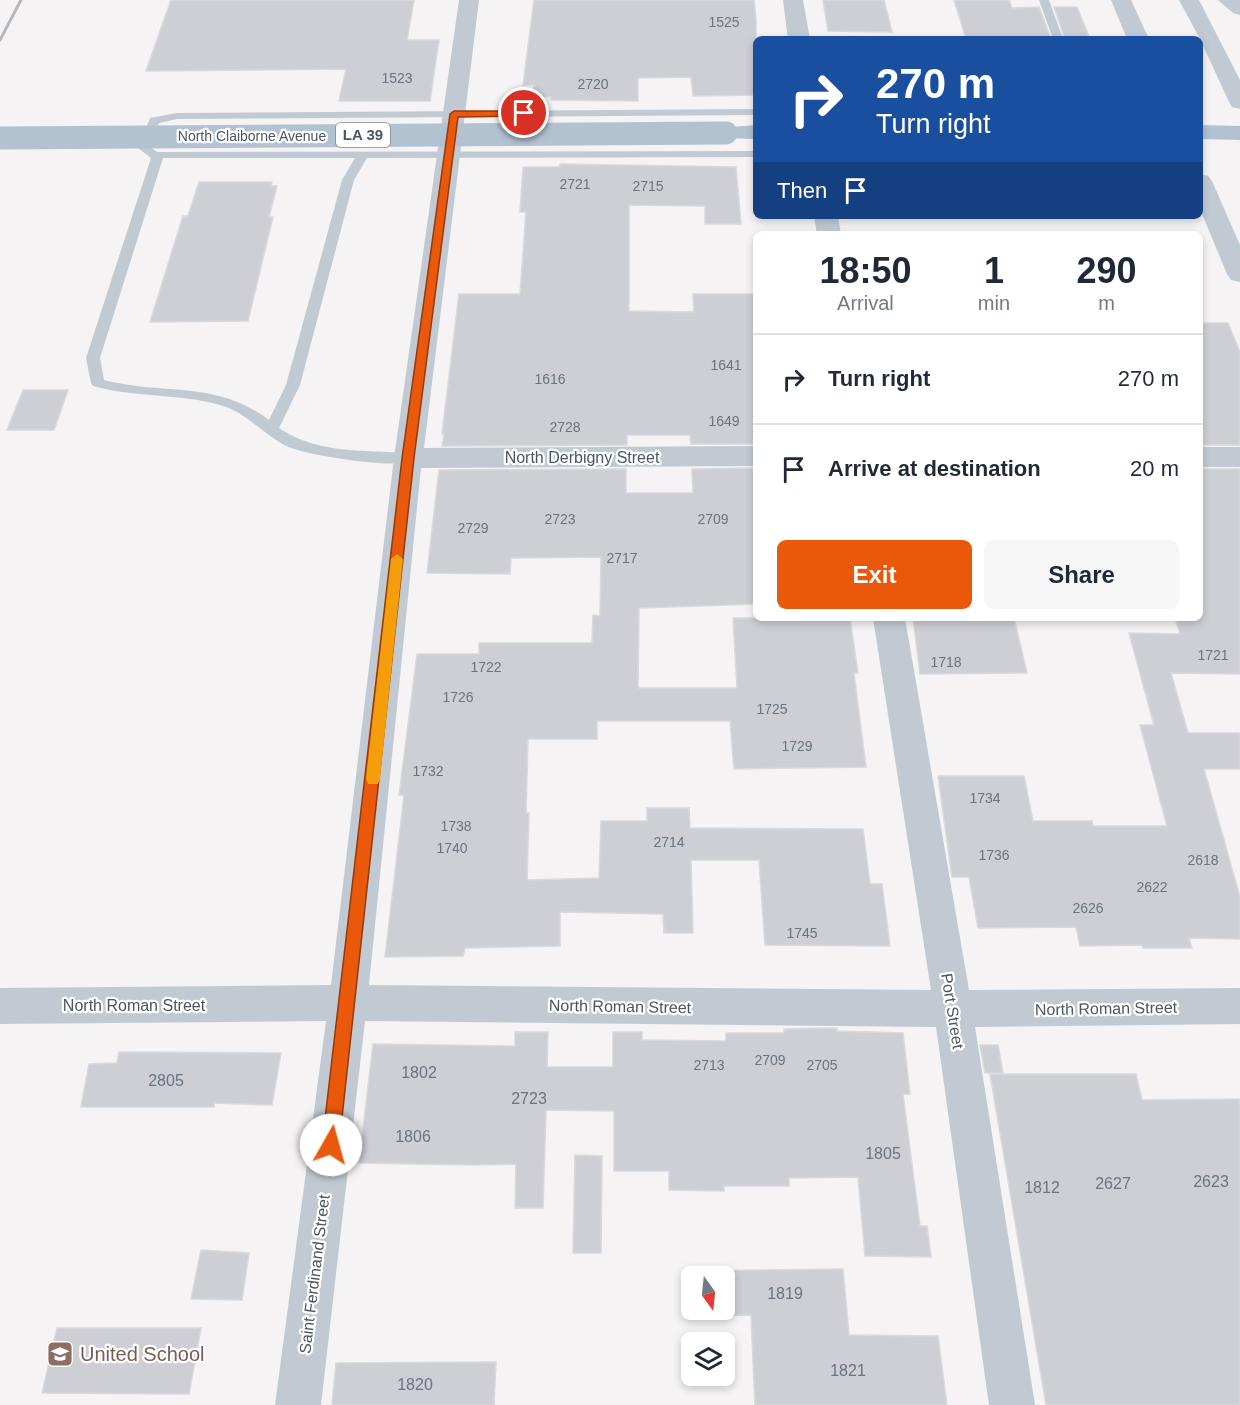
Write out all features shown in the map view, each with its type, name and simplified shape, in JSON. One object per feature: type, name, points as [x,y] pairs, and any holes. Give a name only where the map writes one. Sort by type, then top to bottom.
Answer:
[{"type":"main road","name":"North Claiborne Avenue","points":[[0,138],[753,132]]},
{"type":"main road","points":[[1203,132],[1240,133]]},
{"type":"street","name":"Saint Ferdinand Street","points":[[298,1405],[348,1003],[408,458],[470,0]]},
{"type":"street","points":[[793,0],[799,36]]},
{"type":"street","points":[[1121,0],[1137,36]]},
{"type":"street","points":[[1189,0],[1240,102]]},
{"type":"street","points":[[1228,0],[1240,9]]},
{"type":"street","points":[[1203,195],[1207,213],[1240,274]]},
{"type":"street","name":"North Derbigny Street","points":[[408,458],[753,456]]},
{"type":"street","points":[[1203,457],[1240,458]]},
{"type":"street","name":"Port Street","points":[[889,621],[953,1009],[1012,1405]]},
{"type":"street","name":"North Roman Street","points":[[0,1006],[348,1003],[953,1009],[1240,1006]]},
{"type":"lane","points":[[1044,0],[1057,36]]},
{"type":"lane","points":[[753,112],[177,116],[154,120],[144,148],[158,155],[753,154]]},
{"type":"lane","points":[[158,155],[93,358],[98,383],[114,388],[183,393],[225,401],[246,410],[290,442],[313,450],[408,458]]},
{"type":"lane","points":[[272,428],[293,385],[348,180],[363,155]]},
{"type":"building","points":[[171,0],[414,0],[407,40],[439,40],[430,101],[339,101],[346,69],[146,71]]},
{"type":"building","points":[[534,0],[754,0],[756,36],[753,36],[753,95],[693,96],[691,77],[638,78],[638,101],[551,100],[551,97],[533,96],[534,85],[523,85]]},
{"type":"building","points":[[823,0],[884,0],[892,32],[828,31]]},
{"type":"building","points":[[954,0],[1009,0],[1012,8],[1039,7],[1050,36],[965,36]]},
{"type":"building","points":[[1054,7],[1077,7],[1089,36],[1064,36]]},
{"type":"building","points":[[560,164],[736,167],[741,224],[705,224],[705,206],[629,205],[629,311],[694,312],[693,294],[753,294],[753,444],[691,444],[690,435],[627,435],[627,445],[442,446],[459,294],[520,294],[526,212],[520,212],[523,167],[560,167]]},
{"type":"building","points":[[199,182],[272,182],[271,186],[277,186],[269,217],[273,217],[248,321],[150,322],[183,216],[188,216]]},
{"type":"building","points":[[1203,323],[1228,323],[1240,352],[1240,445],[1203,445]]},
{"type":"building","points":[[23,390],[68,390],[54,430],[7,430]]},
{"type":"building","points":[[753,468],[753,604],[639,608],[638,688],[737,688],[733,618],[753,618],[753,621],[850,621],[858,673],[854,673],[866,767],[734,769],[730,721],[597,721],[597,739],[528,739],[527,880],[599,878],[601,821],[647,821],[647,808],[689,808],[690,828],[863,829],[870,884],[882,884],[890,946],[765,945],[759,860],[691,860],[693,933],[664,933],[663,914],[560,912],[560,946],[465,948],[463,956],[385,957],[404,795],[399,795],[417,654],[479,654],[479,643],[592,643],[593,615],[600,616],[601,557],[511,558],[510,574],[427,573],[439,470],[626,469],[626,493],[693,493],[692,469]]},
{"type":"building","points":[[1203,469],[1240,469],[1240,674],[1171,673],[1188,733],[1240,733],[1240,769],[1204,769],[1240,897],[1240,939],[1189,938],[1192,948],[1143,948],[1142,945],[1080,946],[1076,927],[978,928],[969,877],[952,877],[938,776],[1024,776],[1033,821],[1092,821],[1093,826],[1167,826],[1140,725],[1154,725],[1129,633],[1180,634],[1176,621],[1203,621]]},
{"type":"building","points":[[913,621],[1015,621],[1027,673],[920,674]]},
{"type":"building","points":[[837,1028],[837,1031],[903,1033],[910,1094],[903,1094],[920,1226],[927,1226],[931,1257],[865,1256],[858,1177],[789,1178],[789,1186],[724,1186],[724,1191],[669,1190],[669,1171],[614,1171],[614,1111],[546,1110],[543,1208],[515,1208],[516,1164],[359,1163],[373,1044],[515,1046],[515,1032],[548,1032],[547,1067],[613,1067],[613,1032],[642,1032],[642,1040],[726,1041],[726,1033],[784,1033],[784,1029]]},
{"type":"building","points":[[980,1045],[998,1045],[1003,1073],[985,1073]]},
{"type":"building","points":[[119,1052],[281,1053],[272,1105],[214,1103],[214,1107],[81,1107],[89,1064],[117,1063]]},
{"type":"building","points":[[990,1074],[1136,1074],[1142,1100],[1240,1099],[1240,1405],[1046,1405]]},
{"type":"building","points":[[575,1155],[602,1156],[601,1253],[573,1253]]},
{"type":"building","points":[[201,1250],[249,1253],[242,1300],[191,1299]]},
{"type":"building","points":[[843,1269],[849,1335],[938,1336],[947,1405],[755,1405],[751,1315],[735,1315],[735,1270]]},
{"type":"building","points":[[57,1328],[201,1328],[189,1394],[42,1393]]},
{"type":"building","points":[[496,1362],[494,1405],[332,1405],[336,1363]]},
{"type":"railway","points":[[0,40],[21,0]]},
{"type":"slow traffic","points":[[373,779],[397,559]]},
{"type":"place","name":"United School","points":[[60,1354]]},
{"type":"route","points":[[331,1145],[408,458],[454,114],[524,113]]}]
